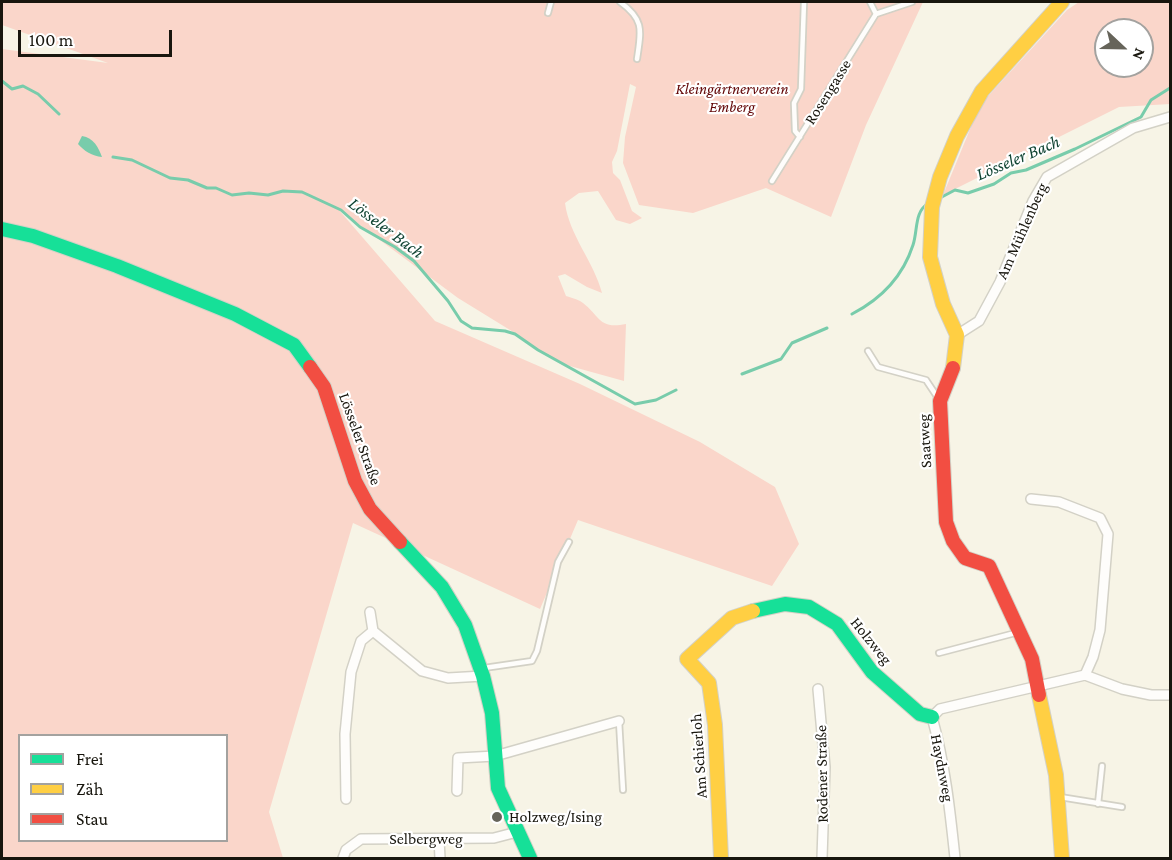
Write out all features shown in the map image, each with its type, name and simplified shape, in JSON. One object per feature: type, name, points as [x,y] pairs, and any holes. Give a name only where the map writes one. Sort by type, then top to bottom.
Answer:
[{"type":"street","name":"Saatweg","points":[[1062,2],[982,91],[957,136],[940,177],[934,200],[930,256],[943,304],[957,335],[956,363],[940,401],[946,522],[952,541],[965,558],[989,566],[1032,659],[1056,775],[1062,858]]},
{"type":"street","name":"Am Mühlenberg","points":[[957,335],[979,321],[1000,282],[1033,201],[1047,177],[1133,128],[1170,117]]},
{"type":"street","name":"Lösseler Straße","points":[[2,228],[33,236],[138,275],[235,314],[294,345],[324,387],[355,482],[370,508],[449,597],[465,625],[492,713],[498,788],[530,858]]},
{"type":"street","points":[[1031,499],[1059,502],[1100,518],[1108,534],[1100,630],[1093,657],[1085,675],[1122,689],[1151,695],[1170,695]]},
{"type":"street","name":"Holzweg","points":[[687,659],[732,618],[759,609],[785,604],[809,607],[837,624],[872,672],[920,714],[932,717]]},
{"type":"street","points":[[370,612],[372,631],[422,671],[448,678],[481,672]]},
{"type":"street","points":[[346,800],[345,734],[351,672],[361,641],[372,631]]},
{"type":"street","name":"Am Schierloh","points":[[687,659],[709,683],[715,725],[721,858]]},
{"type":"street","name":"Haydnweg","points":[[955,858],[948,793],[932,717],[940,709],[1085,675]]},
{"type":"street","name":"Rodener Straße","points":[[818,689],[825,767],[822,858]]},
{"type":"street","points":[[457,791],[458,758],[495,756],[619,721]]},
{"type":"street","name":"Selbergweg","points":[[343,858],[346,850],[361,839],[494,838],[517,832]]},
{"type":"street","points":[[440,839],[440,858]]},
{"type":"lane","points":[[548,13],[551,2]]},
{"type":"lane","points":[[620,2],[634,12],[640,24],[637,59]]},
{"type":"lane","points":[[800,137],[795,131],[794,103],[801,89],[804,2]]},
{"type":"lane","points":[[870,2],[876,14],[912,2]]},
{"type":"lane","name":"Rosengasse","points":[[772,181],[876,14]]},
{"type":"lane","points":[[868,351],[878,367],[926,380],[940,401]]},
{"type":"lane","points":[[481,672],[532,661],[537,651],[558,562],[569,542]]},
{"type":"lane","points":[[939,653],[1021,632]]},
{"type":"lane","points":[[619,721],[623,790]]},
{"type":"lane","points":[[1098,804],[1102,766]]},
{"type":"lane","points":[[1058,796],[1122,807]]},
{"type":"green space","name":"Kleingärtnerverein Emberg","points":[[2,2],[923,2],[866,125],[831,217],[766,188],[693,213],[639,205],[623,163],[625,137],[636,87],[630,84],[617,151],[612,162],[613,173],[620,180],[632,211],[642,218],[630,224],[616,220],[598,191],[579,193],[565,203],[567,215],[602,293],[565,274],[558,276],[566,296],[580,301],[604,323],[626,324],[624,381],[559,363],[458,298],[338,209],[435,321],[580,384],[700,442],[775,487],[799,544],[772,586],[578,520],[540,609],[353,523],[269,812],[283,858],[2,858],[2,49],[108,63],[2,25]]},
{"type":"green space","points":[[1079,2],[1170,2],[1170,104],[1119,107],[943,195],[980,105],[1067,10]]},
{"type":"shaded area","points":[[82,136],[93,141],[102,157],[80,147],[78,144]]},
{"type":"waterway","name":"Lösseler Bach","points":[[2,81],[12,89],[23,86],[38,94],[59,114]]},
{"type":"waterway","name":"Lösseler Bach","points":[[938,199],[955,190],[968,193],[994,184],[1011,173],[1026,170],[1075,149],[1141,117],[1151,100],[1170,88]]},
{"type":"waterway","name":"Lösseler Bach","points":[[113,157],[132,160],[170,178],[188,180],[232,195],[249,193],[268,195],[283,191],[302,192],[341,210],[360,227],[414,261],[448,301],[461,321],[472,328],[515,334],[538,350],[635,404],[656,400],[676,390]]},
{"type":"waterway","name":"Lösseler Bach","points":[[852,314],[881,294],[897,276],[909,256],[921,211],[929,203]]},
{"type":"waterway","name":"Lösseler Bach","points":[[742,374],[781,359],[792,343],[827,328]]},
{"type":"traffic: fast","points":[[2,229],[33,236],[117,266],[235,314],[294,345],[310,367]]},
{"type":"traffic: fast","points":[[400,542],[442,587],[465,625],[483,676],[492,713],[498,788],[530,858]]},
{"type":"traffic: fast","points":[[753,611],[785,604],[809,607],[837,624],[872,672],[920,714],[932,717]]},
{"type":"traffic: slow","points":[[953,368],[957,335],[943,304],[930,257],[932,207],[940,177],[957,136],[982,91],[1062,2]]},
{"type":"traffic: slow","points":[[721,858],[715,725],[709,683],[687,659],[732,618],[753,611]]},
{"type":"traffic: slow","points":[[1039,695],[1056,775],[1062,858]]},
{"type":"traffic: jam","points":[[310,367],[324,387],[355,481],[370,509],[400,542]]},
{"type":"traffic: jam","points":[[953,368],[940,401],[946,522],[953,541],[965,558],[989,566],[1032,659],[1039,695]]},
{"type":"place","name":"Holzweg/Ising","points":[[497,817]]}]
